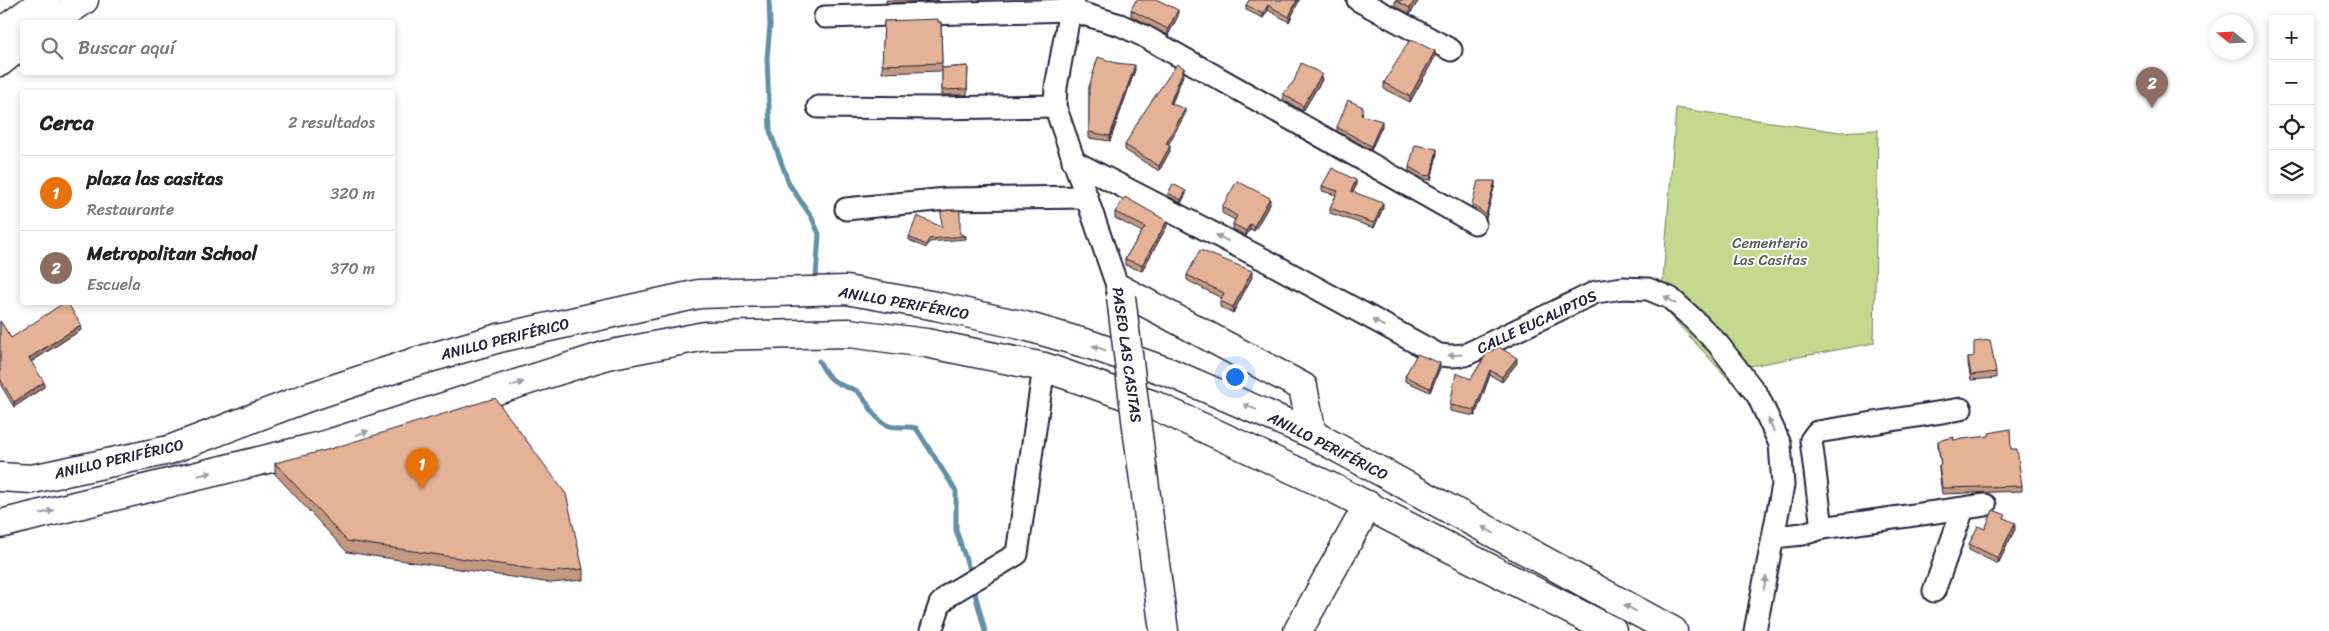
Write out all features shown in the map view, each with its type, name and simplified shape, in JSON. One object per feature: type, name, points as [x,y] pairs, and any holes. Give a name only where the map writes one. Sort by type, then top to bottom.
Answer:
[{"type":"main road","points":[[0,33],[45,0]]},
{"type":"main road","points":[[55,20],[84,0]]},
{"type":"main road","points":[[0,62],[20,46]]},
{"type":"main road","name":"ANILLO PERIFÉRICO","points":[[0,478],[32,479],[169,450],[306,398],[415,362],[498,338],[699,294],[846,290],[963,312],[1091,345],[1171,374],[1312,434],[1673,631]]},
{"type":"main road","points":[[1121,293],[1303,387],[1312,434]]},
{"type":"main road","name":"PASEO LAS CASITAS","points":[[1121,293],[1164,631]]},
{"type":"main road","points":[[0,524],[325,445],[607,355],[705,336],[849,333],[926,343],[1044,367],[1156,406],[1368,506],[1612,631]]},
{"type":"main road","points":[[1298,631],[1368,506]]},
{"type":"street","points":[[1358,0],[1451,50]]},
{"type":"street","points":[[825,17],[1072,5],[1144,36],[1475,223]]},
{"type":"street","name":"PASEO LAS CASITAS","points":[[1072,5],[1056,87],[1056,106],[1072,161],[1087,197],[1121,293]]},
{"type":"street","points":[[818,107],[1056,106]]},
{"type":"street","name":"CALLE EUCALIPTOS","points":[[1072,161],[1265,260],[1420,346],[1439,354],[1451,356],[1465,355],[1596,292],[1623,288],[1648,289],[1670,298],[1718,344],[1758,396],[1780,444],[1784,485],[1755,631]]},
{"type":"street","points":[[846,209],[946,199],[1087,197]]},
{"type":"street","points":[[931,631],[940,604],[950,594],[1017,554],[1044,367]]},
{"type":"street","points":[[1822,528],[1811,440],[1813,436],[1818,432],[1961,409]]},
{"type":"street","points":[[1774,537],[1803,534],[1822,528],[1985,505]]},
{"type":"street","points":[[1934,591],[1963,509]]},
{"type":"green space","name":"Cementerio Las Casitas","points":[[1676,108],[1839,132],[1878,130],[1874,343],[1745,367],[1730,381],[1661,305]]},
{"type":"building","points":[[1136,0],[1158,0],[1178,10],[1168,29],[1131,10]]},
{"type":"building","points":[[1249,0],[1297,0],[1289,17],[1268,5],[1263,14],[1246,5]]},
{"type":"building","points":[[1395,0],[1415,0],[1410,8]]},
{"type":"building","points":[[938,19],[938,22],[941,22],[942,63],[882,65],[884,21]]},
{"type":"building","points":[[1409,41],[1414,41],[1435,51],[1410,96],[1384,83]]},
{"type":"building","points":[[1098,57],[1116,63],[1135,65],[1110,136],[1089,132],[1089,87]]},
{"type":"building","points":[[1301,63],[1322,74],[1303,106],[1283,94],[1294,81]]},
{"type":"building","points":[[1177,64],[1184,68],[1170,103],[1185,109],[1166,144],[1170,146],[1159,166],[1125,145],[1140,118]]},
{"type":"building","points":[[968,66],[967,89],[942,90],[942,68]]},
{"type":"building","points":[[1348,100],[1363,107],[1361,115],[1382,121],[1371,146],[1337,127]]},
{"type":"building","points":[[1415,145],[1437,149],[1431,176],[1423,175],[1409,167]]},
{"type":"building","points":[[1332,168],[1356,180],[1351,191],[1383,203],[1374,223],[1330,208],[1338,191],[1322,186]]},
{"type":"building","points":[[1237,181],[1270,198],[1254,226],[1250,224],[1246,231],[1233,224],[1237,216],[1222,207]]},
{"type":"building","points":[[1478,181],[1495,181],[1486,215],[1472,204]]},
{"type":"building","points":[[1173,184],[1186,191],[1181,200],[1168,193]]},
{"type":"building","points":[[1125,197],[1167,221],[1142,265],[1125,259],[1145,227],[1115,212]]},
{"type":"building","points":[[960,210],[960,234],[966,236],[929,239],[926,245],[909,237],[917,216],[942,227],[941,211]]},
{"type":"building","points":[[1200,250],[1252,271],[1233,307],[1220,301],[1224,293],[1187,275]]},
{"type":"building","points":[[60,305],[69,305],[81,325],[29,358],[44,382],[14,402],[0,379],[0,321],[11,338]]},
{"type":"building","points":[[1990,340],[1996,372],[1971,375],[1968,358],[1974,356],[1974,342]]},
{"type":"building","points":[[1499,347],[1517,358],[1502,377],[1490,370],[1475,410],[1450,405],[1456,373],[1471,379],[1487,353]]},
{"type":"building","points":[[1417,354],[1440,363],[1430,388],[1405,376]]},
{"type":"building","points":[[495,398],[566,494],[583,569],[551,572],[347,541],[275,463],[330,449]]},
{"type":"building","points":[[2010,429],[2011,449],[2017,449],[2022,486],[1942,488],[1938,441],[1954,437],[1953,440],[1989,436],[1989,433]]},
{"type":"building","points":[[1993,510],[2006,515],[2004,518],[2015,523],[1998,558],[1969,544],[1978,526],[1985,529]]},
{"type":"waterway","points":[[769,0],[770,25],[767,58],[770,131],[789,184],[811,216],[819,234],[816,277]]},
{"type":"waterway","points":[[819,361],[833,380],[856,390],[881,421],[892,427],[916,428],[956,491],[956,530],[971,575]]},
{"type":"waterway","points":[[973,586],[985,631]]},
{"type":"place","name":"Metropolitan School","points":[[2152,108]]},
{"type":"place","name":"plaza las casitas","points":[[422,489]]}]
